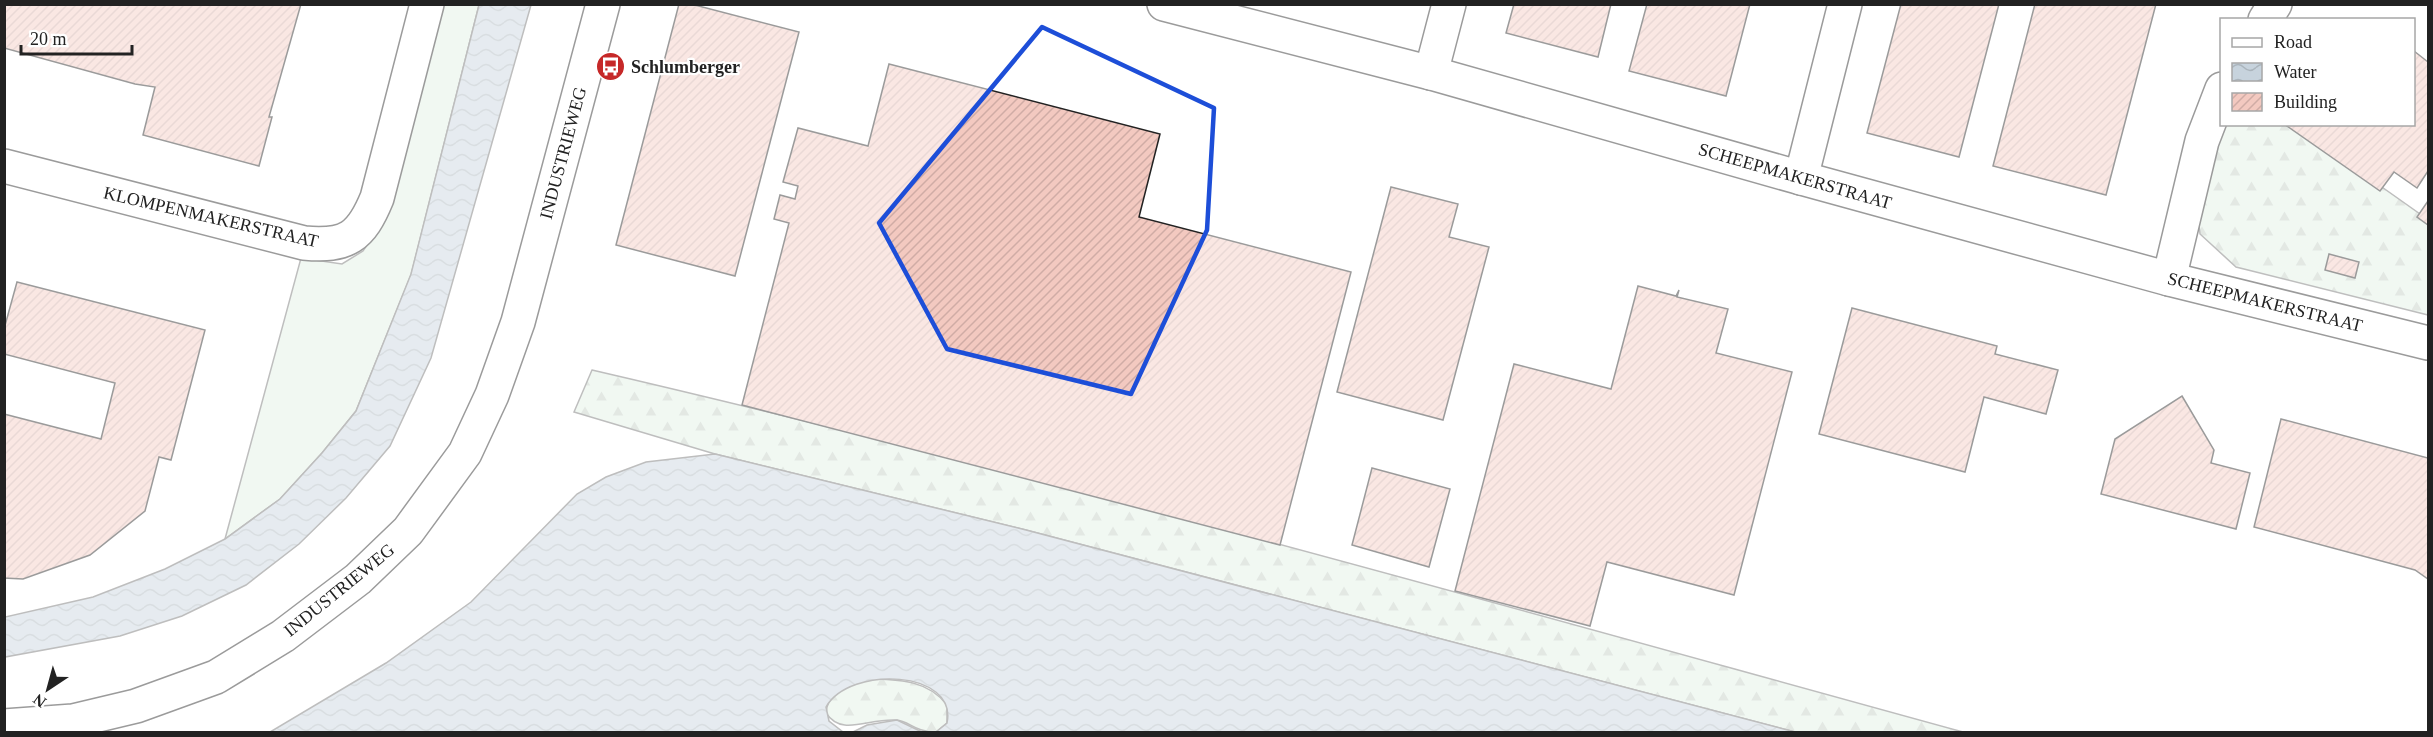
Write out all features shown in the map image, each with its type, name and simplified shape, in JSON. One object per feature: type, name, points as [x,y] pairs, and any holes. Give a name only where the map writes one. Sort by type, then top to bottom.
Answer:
[{"type":"street","name":"KLOMPENMAKERSTRAAT","points":[[4,166],[304,243],[331,245],[350,239],[368,219],[377,198],[427,4]]},
{"type":"street","name":"INDUSTRIEWEG","points":[[4,726],[73,721],[136,706],[216,677],[283,636],[358,579],[408,531],[465,453],[492,395],[518,322],[603,4]]},
{"type":"street","name":"SCHEEPMAKERSTRAAT","points":[[1164,4],[1431,73],[2169,279],[2428,343]]},
{"type":"street","points":[[1431,73],[1449,4]]},
{"type":"street","points":[[1801,178],[1845,4]]},
{"type":"street","points":[[2266,18],[2275,4]]},
{"type":"street","points":[[2169,279],[2202,141],[2220,94]]},
{"type":"highlighted area","points":[[1042,27],[1214,108],[1207,230],[1131,394],[947,349],[879,223]]},
{"type":"green space","points":[[441,5],[479,5],[411,275],[356,411],[280,499],[225,539],[301,258],[342,264],[363,251],[376,232]]},
{"type":"green space","points":[[2221,126],[2295,126],[2420,214],[2419,217],[2428,223],[2428,315],[2236,267],[2200,234],[2195,192]]},
{"type":"green space","points":[[592,370],[937,454],[1108,499],[1963,732],[1795,732],[1026,530],[715,454],[574,412]]},
{"type":"green space","points":[[871,679],[913,683],[931,691],[947,705],[947,723],[936,732],[929,732],[896,720],[848,725],[832,720],[826,713],[831,699],[842,689]]},
{"type":"water","points":[[479,5],[531,5],[431,358],[390,446],[346,498],[299,544],[246,585],[182,616],[120,636],[5,657],[5,617],[93,597],[165,569],[225,539],[280,499],[356,411],[411,274]]},
{"type":"water","points":[[715,454],[1026,530],[1795,732],[936,732],[947,723],[946,705],[936,692],[920,684],[900,679],[857,684],[839,693],[826,707],[829,721],[843,732],[270,732],[386,663],[471,602],[577,494],[606,477],[646,462]]},
{"type":"water","points":[[897,720],[922,732],[853,732],[867,725]]},
{"type":"building","points":[[4,4],[301,4],[269,117],[272,117],[259,166],[143,135],[155,87],[135,84],[4,48]]},
{"type":"building","points":[[679,4],[691,4],[799,32],[735,276],[616,245]]},
{"type":"building","points":[[1514,4],[1611,4],[1598,57],[1506,33]]},
{"type":"building","points":[[1647,4],[1750,4],[1726,96],[1629,71]]},
{"type":"building","points":[[1901,4],[1999,4],[1959,157],[1867,133]]},
{"type":"building","points":[[2035,4],[2156,4],[2106,195],[1993,166]]},
{"type":"building","points":[[2415,52],[2428,62],[2428,171],[2417,188],[2394,172],[2380,191],[2287,126],[2415,126]]},
{"type":"building","points":[[889,64],[1160,134],[1139,217],[1351,272],[1280,545],[742,405],[789,223],[774,219],[780,195],[795,199],[798,186],[783,182],[798,128],[868,146]]},
{"type":"building","points":[[1391,187],[1458,204],[1449,237],[1489,247],[1443,420],[1337,392]]},
{"type":"building","points":[[2428,201],[2428,225],[2417,217]]},
{"type":"building","points":[[2329,254],[2359,262],[2355,278],[2325,270]]},
{"type":"building","points":[[17,282],[205,330],[171,460],[159,457],[145,511],[90,555],[23,579],[4,578],[4,414],[101,439],[115,383],[4,354],[4,329]]},
{"type":"building","points":[[1638,286],[1676,296],[1679,290],[1677,297],[1728,309],[1716,353],[1792,372],[1734,595],[1607,562],[1590,626],[1455,591],[1514,364],[1611,389]]},
{"type":"building","points":[[1852,308],[1997,346],[1995,354],[2058,370],[2046,414],[1984,397],[1965,472],[1819,434]]},
{"type":"building","points":[[2182,396],[2214,450],[2211,463],[2250,473],[2236,529],[2101,494],[2115,439]]},
{"type":"building","points":[[2281,419],[2428,458],[2428,579],[2415,570],[2254,527]]},
{"type":"building","points":[[1372,468],[1450,489],[1429,567],[1352,545]]},
{"type":"place","name":"Schlumberger","points":[[610,67]]}]
